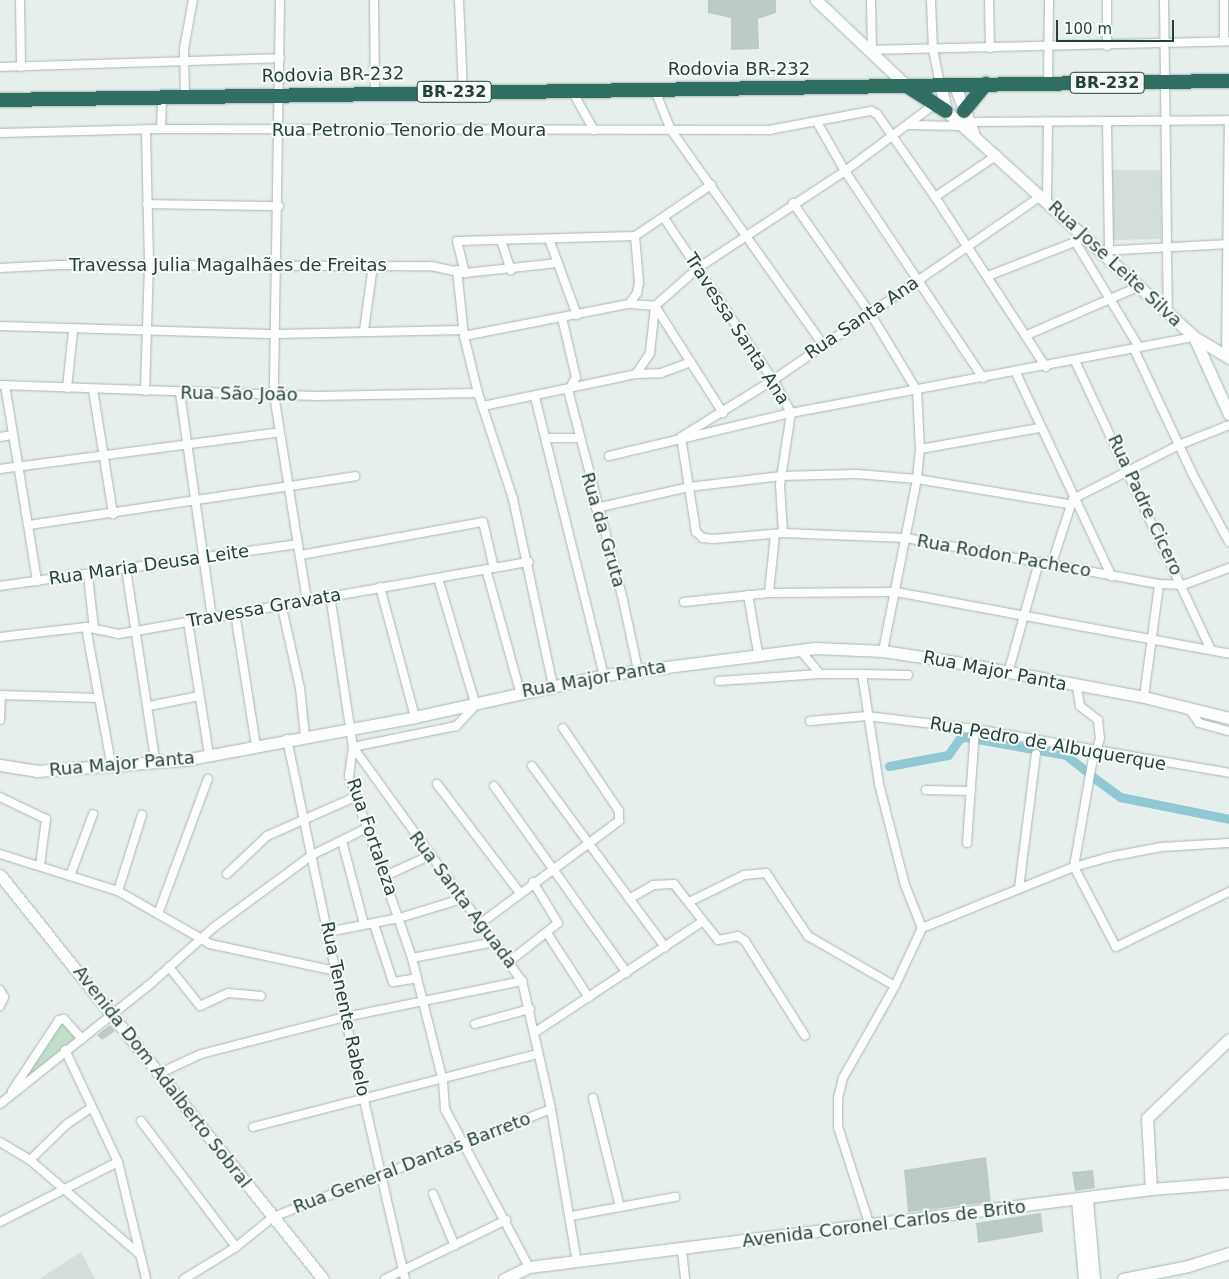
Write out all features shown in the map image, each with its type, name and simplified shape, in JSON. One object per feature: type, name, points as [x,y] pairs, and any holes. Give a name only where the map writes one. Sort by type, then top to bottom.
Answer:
[{"type":"highway","name":"BR-232","points":[[907,86],[1229,81]]},
{"type":"highway","points":[[964,120],[986,84]]},
{"type":"highway","name":"Rodovia BR-232","points":[[0,100],[654,88],[907,86]]},
{"type":"highway","points":[[907,86],[941,108]]},
{"type":"main road","points":[[816,0],[872,50],[907,86]]},
{"type":"main road","points":[[941,108],[947,84]]},
{"type":"main road","name":"Rua Jose Leite Silva","points":[[947,84],[964,120],[974,134],[1044,199],[1080,240],[1104,249],[1138,287],[1194,337],[1229,414]]},
{"type":"main road","name":"Rua Jose Leite Silva","points":[[941,108],[964,120]]},
{"type":"main road","points":[[1194,337],[1227,357]]},
{"type":"main road","name":"Rua Major Panta","points":[[0,765],[24,771],[112,768],[156,764],[415,717],[474,702],[604,675],[758,652],[800,650],[883,650],[1077,687],[1144,697],[1229,718]]},
{"type":"main road","name":"Avenida Dom Adalberto Sobral","points":[[0,875],[324,1279]]},
{"type":"main road","points":[[1151,1189],[1147,1118],[1229,1040]]},
{"type":"main road","name":"Avenida Coronel Carlos de Brito","points":[[504,1279],[529,1267],[682,1250],[1082,1200],[1151,1189],[1229,1183]]},
{"type":"main road","points":[[1082,1200],[1084,1279]]},
{"type":"main road","points":[[1082,1200],[1094,1279]]},
{"type":"main road","points":[[1123,1279],[1228,1256]]},
{"type":"street","points":[[20,0],[21,67]]},
{"type":"street","points":[[184,97],[184,63],[193,0]]},
{"type":"street","points":[[280,0],[282,94],[274,394],[287,485],[308,600]]},
{"type":"street","points":[[374,0],[375,94]]},
{"type":"street","points":[[459,0],[463,92]]},
{"type":"street","points":[[871,0],[872,50],[1049,48],[1226,41],[1224,0]]},
{"type":"street","points":[[931,0],[933,49],[947,84]]},
{"type":"street","points":[[989,0],[990,48]]},
{"type":"street","points":[[1048,84],[1049,0]]},
{"type":"street","points":[[1107,0],[1107,46]]},
{"type":"street","points":[[1164,0],[1163,44],[1168,315]]},
{"type":"street","points":[[0,67],[184,63],[280,58]]},
{"type":"street","points":[[654,88],[671,130],[823,345]]},
{"type":"street","points":[[572,91],[594,130]]},
{"type":"street","points":[[161,129],[162,97]]},
{"type":"street","points":[[636,374],[650,353],[655,306],[698,268],[793,202],[846,171],[910,125],[941,108]]},
{"type":"street","name":"Rua Petronio Tenorio de Moura","points":[[0,133],[146,129],[280,131],[769,130],[871,111],[877,114],[892,137]]},
{"type":"street","points":[[910,125],[964,120],[1048,123],[1229,120],[1227,357]]},
{"type":"street","points":[[1107,121],[1104,249],[1228,244]]},
{"type":"street","points":[[817,122],[846,171],[983,378]]},
{"type":"street","points":[[1044,199],[1048,123]]},
{"type":"street","points":[[145,391],[149,264],[146,129]]},
{"type":"street","points":[[892,137],[968,246],[1046,367]]},
{"type":"street","points":[[935,198],[997,155]]},
{"type":"street","points":[[557,263],[511,270],[465,273],[457,241],[635,236],[710,186]]},
{"type":"street","name":"Rua Santa Ana","points":[[681,437],[723,413],[968,246],[1044,199]]},
{"type":"street","points":[[793,202],[870,313],[917,390],[920,448],[917,479],[883,650]]},
{"type":"street","points":[[147,204],[279,206]]},
{"type":"street","name":"Travessa Santa Ana","points":[[664,218],[773,380],[792,413],[781,476],[779,533],[769,592]]},
{"type":"street","points":[[629,304],[638,293],[639,283],[635,236]]},
{"type":"street","points":[[549,239],[577,315]]},
{"type":"street","points":[[501,240],[511,270]]},
{"type":"street","points":[[988,276],[1080,240],[1136,348],[1179,445],[1229,542]]},
{"type":"street","name":"Travessa Julia Magalhães de Freitas","points":[[0,268],[149,264],[373,266],[456,270],[465,273]]},
{"type":"street","points":[[364,330],[373,266]]},
{"type":"street","points":[[456,270],[464,333],[478,393],[514,499],[529,562],[553,685]]},
{"type":"street","points":[[1027,335],[1138,287]]},
{"type":"street","points":[[0,326],[72,330],[276,334],[364,330],[464,333],[562,318],[629,304],[655,306]]},
{"type":"street","points":[[655,306],[723,413]]},
{"type":"street","points":[[562,318],[576,377],[568,390]]},
{"type":"street","points":[[67,388],[72,330]]},
{"type":"street","points":[[609,456],[681,437],[792,413],[1016,373],[1194,337]]},
{"type":"street","name":"Rua Padre Cicero","points":[[1075,361],[1129,470],[1211,650]]},
{"type":"street","points":[[483,406],[535,397],[636,374],[661,373],[691,362]]},
{"type":"street","points":[[1016,373],[1071,501],[1112,577]]},
{"type":"street","points":[[2,385],[29,525],[37,581]]},
{"type":"street","name":"Rua São João","points":[[2,385],[180,393],[478,393]]},
{"type":"street","points":[[93,390],[113,514]]},
{"type":"street","name":"Rua da Gruta","points":[[568,390],[596,508],[624,600],[638,670]]},
{"type":"street","points":[[180,393],[212,617]]},
{"type":"street","points":[[535,397],[604,675]]},
{"type":"street","points":[[596,508],[689,487],[781,476],[857,474],[917,479],[1071,501],[1179,445],[1229,425]]},
{"type":"street","points":[[920,448],[1039,428]]},
{"type":"street","points":[[0,469],[280,432]]},
{"type":"street","points":[[0,437],[11,436]]},
{"type":"street","points":[[681,437],[689,487]]},
{"type":"street","points":[[546,438],[578,438]]},
{"type":"street","points":[[29,525],[113,514],[196,498],[355,476]]},
{"type":"street","name":"Rua Rodon Pacheco","points":[[689,487],[696,532],[703,538],[714,539],[779,533],[906,538],[1052,563],[1112,577],[1159,584],[1183,585],[1229,568]]},
{"type":"street","points":[[1052,563],[1071,501]]},
{"type":"street","points":[[300,555],[484,522],[490,569],[520,692]]},
{"type":"street","name":"Rua Maria Deusa Leite","points":[[0,586],[298,544]]},
{"type":"street","name":"Travessa Gravata","points":[[0,637],[90,628],[107,634],[136,631],[281,603],[529,562]]},
{"type":"street","points":[[1008,673],[1039,562]]},
{"type":"street","points":[[126,569],[149,706],[156,764]]},
{"type":"street","points":[[88,575],[90,628],[98,698],[112,768]]},
{"type":"street","points":[[330,596],[352,729],[353,747],[456,726],[474,702],[438,578]]},
{"type":"street","points":[[1144,697],[1159,584]]},
{"type":"street","points":[[380,587],[415,717]]},
{"type":"street","points":[[684,602],[769,592],[896,592],[1229,654]]},
{"type":"street","points":[[748,595],[758,652]]},
{"type":"street","points":[[281,603],[300,688],[305,736]]},
{"type":"street","points":[[235,613],[256,746]]},
{"type":"street","points":[[188,622],[209,755]]},
{"type":"street","points":[[800,650],[820,674]]},
{"type":"street","points":[[719,681],[820,674],[908,675]]},
{"type":"street","points":[[862,674],[879,784],[905,885],[922,928]]},
{"type":"street","points":[[1077,687],[1080,706],[1098,720],[1100,738],[1095,753],[1074,867],[1116,947],[1229,892]]},
{"type":"street","points":[[0,720],[1,695],[98,698]]},
{"type":"street","points":[[149,706],[199,696]]},
{"type":"street","name":"Rua Major Panta","points":[[1189,708],[1199,722],[1229,731]]},
{"type":"street","name":"Rua Pedro de Albuquerque","points":[[810,721],[867,716],[975,736],[1229,773]]},
{"type":"street","points":[[481,923],[533,882],[619,821],[619,811],[563,728]]},
{"type":"street","points":[[967,843],[975,736]]},
{"type":"street","name":"Rua Tenente Rabelo","points":[[287,739],[345,1017],[405,1279]]},
{"type":"street","name":"Rua Fortaleza","points":[[353,747],[348,764],[355,796],[412,958],[443,1081],[445,1109],[461,1142],[506,1220],[529,1267]]},
{"type":"street","name":"Rua Santa Aguada","points":[[353,747],[429,856],[510,961],[522,981],[530,1009],[551,1109],[571,1216],[577,1262]]},
{"type":"street","points":[[1019,888],[1036,754]]},
{"type":"street","points":[[532,766],[590,842],[664,947]]},
{"type":"street","points":[[158,914],[208,779]]},
{"type":"street","points":[[437,784],[520,893]]},
{"type":"street","points":[[494,786],[627,973]]},
{"type":"street","points":[[926,790],[971,791]]},
{"type":"street","points":[[227,874],[267,836],[303,817],[355,796]]},
{"type":"street","points":[[0,797],[46,819],[40,866]]},
{"type":"street","points":[[70,876],[93,814]]},
{"type":"street","points":[[118,891],[142,815]]},
{"type":"street","points":[[11,1092],[82,1039],[200,940],[312,855],[367,828]]},
{"type":"street","points":[[342,841],[364,924]]},
{"type":"street","points":[[870,1226],[838,1127],[838,1098],[843,1078],[896,986],[922,928],[1074,867],[1161,847],[1229,843]]},
{"type":"street","points":[[0,854],[118,891],[200,940],[336,971]]},
{"type":"street","points":[[384,876],[429,856]]},
{"type":"street","points":[[689,902],[744,875],[766,873],[808,936],[896,986]]},
{"type":"street","points":[[510,961],[555,928],[556,917],[533,882]]},
{"type":"street","points":[[629,899],[653,885],[674,884],[718,940],[738,936],[745,940],[805,1036]]},
{"type":"street","points":[[328,932],[399,918],[462,899]]},
{"type":"street","points":[[534,1033],[702,922]]},
{"type":"street","points":[[374,924],[392,982],[417,978]]},
{"type":"street","points":[[547,934],[589,998]]},
{"type":"street","points":[[412,958],[495,942]]},
{"type":"street","points":[[169,967],[200,1006],[228,993],[260,996]]},
{"type":"street","points":[[158,1074],[201,1054],[345,1017],[522,981]]},
{"type":"street","points":[[0,990],[4,1001],[0,1006]]},
{"type":"street","points":[[475,1024],[530,1009]]},
{"type":"street","points":[[0,1104],[11,1092],[59,1020],[64,1019],[82,1039]]},
{"type":"street","points":[[65,1050],[118,1162],[130,1206],[138,1253],[146,1279]]},
{"type":"street","points":[[253,1127],[443,1081],[538,1054]]},
{"type":"street","points":[[593,1098],[620,1206]]},
{"type":"street","points":[[30,1160],[67,1124],[92,1107]]},
{"type":"street","name":"Rua General Dantas Barreto","points":[[184,1279],[236,1247],[273,1217],[461,1142],[551,1109]]},
{"type":"street","points":[[141,1122],[236,1247]]},
{"type":"street","points":[[0,1142],[30,1160],[60,1190],[100,1217],[138,1253]]},
{"type":"street","points":[[0,1222],[118,1162]]},
{"type":"street","points":[[433,1194],[455,1246]]},
{"type":"street","points":[[571,1216],[675,1197]]},
{"type":"street","points":[[385,1279],[506,1220]]},
{"type":"street","points":[[682,1250],[685,1279]]},
{"type":"shaded area","points":[[1112,170],[1161,170],[1161,239],[1113,240]]},
{"type":"shaded area","points":[[81,1252],[95,1279],[39,1279]]},
{"type":"green space","points":[[64,1019],[82,1039],[11,1093]]},
{"type":"building","points":[[708,0],[776,0],[776,13],[758,19],[759,49],[731,50],[731,18],[708,13]]},
{"type":"building","points":[[110,1025],[115,1031],[102,1040],[97,1035]]},
{"type":"building","points":[[986,1157],[991,1202],[908,1212],[904,1170]]},
{"type":"building","points":[[1093,1170],[1095,1188],[1075,1191],[1072,1172]]},
{"type":"building","points":[[1041,1213],[1043,1232],[978,1243],[976,1223]]},
{"type":"waterway","points":[[889,766],[948,755],[960,738],[966,737],[1066,755],[1086,771]]},
{"type":"waterway","points":[[1090,775],[1120,797],[1229,819]]}]
